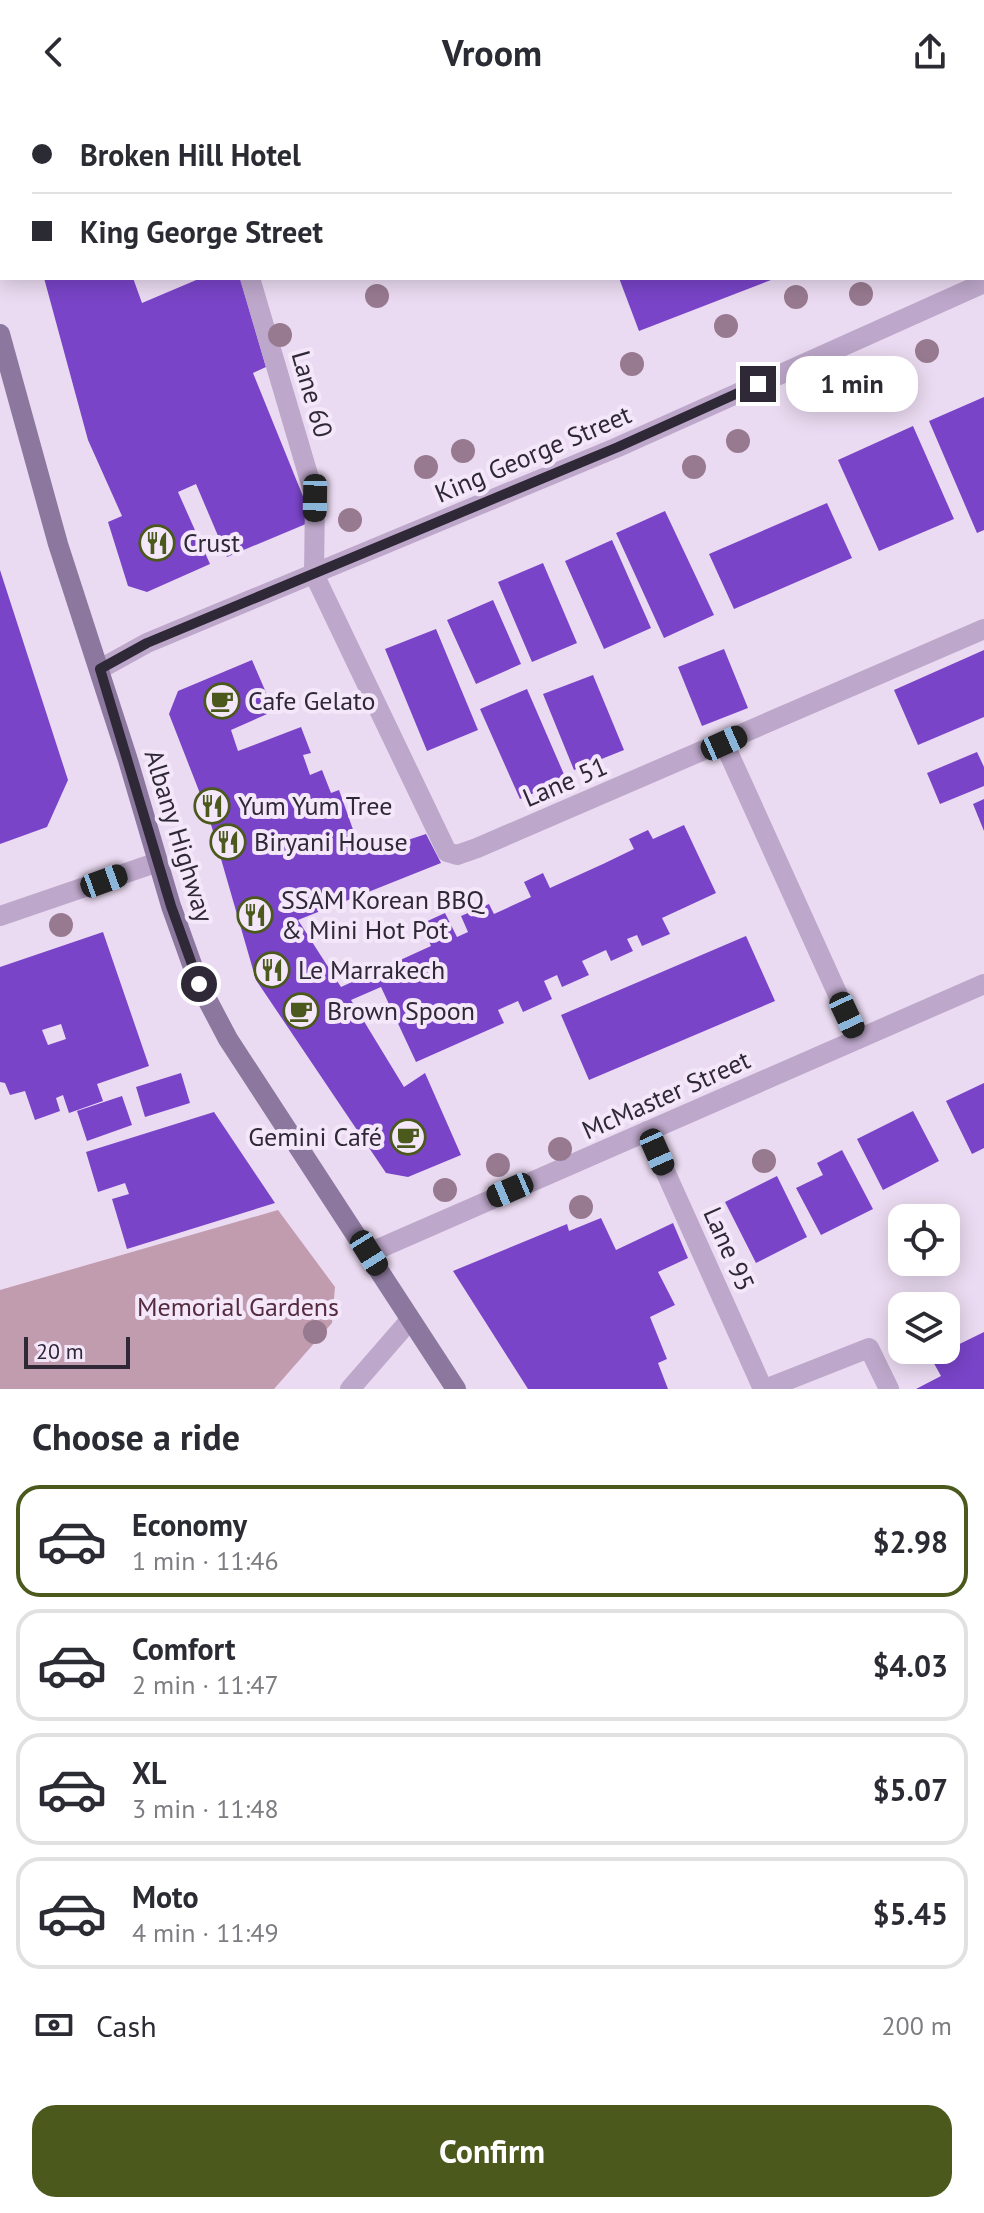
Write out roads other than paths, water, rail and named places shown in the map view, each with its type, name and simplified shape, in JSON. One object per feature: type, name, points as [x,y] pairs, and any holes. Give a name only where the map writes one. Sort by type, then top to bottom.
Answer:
[{"type":"main road","name":"Albany Highway","points":[[0,334],[58,544],[199,984],[228,1039],[456,1389]]},
{"type":"street","name":"Lane 60","points":[[251,280],[315,498],[314,574]]},
{"type":"street","name":"King George Street","points":[[100,669],[147,643],[618,447],[984,283]]},
{"type":"street","name":"Lane 51","points":[[314,574],[447,852],[457,855],[984,629]]},
{"type":"street","points":[[724,743],[858,1039]]},
{"type":"street","points":[[0,916],[158,862]]},
{"type":"street","name":"McMaster Street","points":[[369,1253],[984,984]]},
{"type":"street","name":"Lane 95","points":[[647,1131],[764,1389],[869,1348],[889,1389]]},
{"type":"street","points":[[350,1389],[410,1320]]},
{"type":"place","name":"Crust","points":[[157,543]]},
{"type":"place","name":"Cafe Gelato","points":[[222,701]]},
{"type":"place","name":"Yum Yum Tree","points":[[212,806]]},
{"type":"place","name":"Biryani House","points":[[228,842]]},
{"type":"place","name":"SSAM Korean BBQ & Mini Hot Pot","points":[[255,915]]},
{"type":"place","name":"Le Marrakech","points":[[272,970]]},
{"type":"place","name":"Brown Spoon","points":[[301,1011]]},
{"type":"place","name":"Gemini Café","points":[[408,1137]]},
{"type":"park label","name":"Memorial Gardens","points":[[238,1307]]}]
